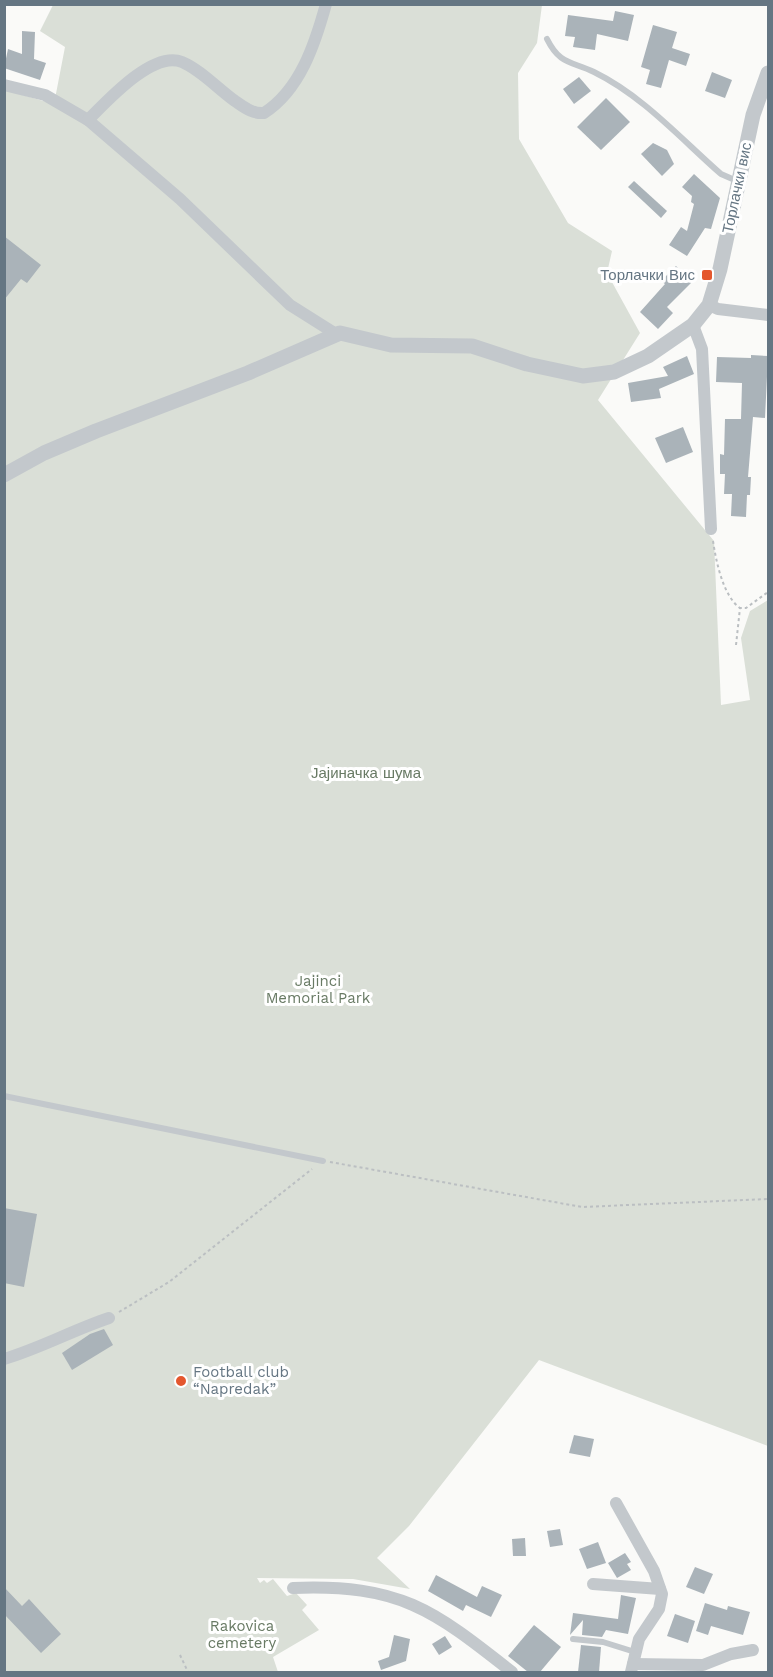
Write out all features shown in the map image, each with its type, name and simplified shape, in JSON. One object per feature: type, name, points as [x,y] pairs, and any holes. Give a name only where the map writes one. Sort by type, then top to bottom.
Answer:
[{"type":"street","points":[[88,120],[136,77],[157,62],[169,60],[185,63],[249,110],[264,113],[276,105],[304,67],[319,31],[326,4]]},
{"type":"street","name":"Торлачки вис","points":[[336,334],[391,345],[472,346],[527,364],[583,376],[598,376],[630,366],[693,325],[709,305],[720,269],[737,181],[755,109],[768,73]]},
{"type":"street","points":[[4,85],[45,95],[88,120],[180,199],[290,305],[336,334]]},
{"type":"street","points":[[709,305],[718,309],[768,315]]},
{"type":"street","points":[[693,325],[702,349],[711,530]]},
{"type":"street","points":[[4,475],[44,453],[248,373],[336,334]]},
{"type":"street","points":[[4,1359],[39,1348],[77,1328],[109,1318]]},
{"type":"street","points":[[616,1503],[654,1571],[660,1589],[659,1609],[639,1639],[633,1663],[703,1665],[731,1654],[753,1650]]},
{"type":"street","points":[[593,1584],[660,1589]]},
{"type":"street","points":[[293,1588],[358,1589],[402,1599],[437,1615],[512,1672]]},
{"type":"lane","points":[[547,39],[554,53],[562,61],[592,71],[630,93],[721,174],[737,181]]},
{"type":"lane","points":[[4,1096],[323,1161]]},
{"type":"lane","points":[[573,1639],[603,1642],[633,1663]]},
{"type":"path","points":[[711,530],[719,568],[732,603],[740,608],[746,608],[768,592]]},
{"type":"path","points":[[736,645],[740,608]]},
{"type":"path","points":[[109,1318],[169,1282],[323,1161],[582,1207],[768,1199]]},
{"type":"path","points":[[180,1655],[188,1672]]},
{"type":"green space","name":"Јајиначка шума","points":[[53,5],[542,5],[537,43],[518,73],[519,139],[568,223],[612,251],[607,273],[640,333],[598,400],[714,541],[721,705],[750,700],[741,638],[750,611],[768,600],[768,1446],[539,1360],[409,1526],[377,1558],[410,1589],[353,1579],[257,1578],[260,1583],[264,1580],[267,1583],[273,1579],[287,1596],[296,1593],[307,1605],[302,1610],[319,1630],[273,1657],[278,1672],[5,1672],[5,90],[54,104],[65,47],[40,31]]},
{"type":"building","points":[[615,11],[634,15],[628,41],[597,34],[595,50],[573,47],[575,37],[565,36],[568,15],[613,21]]},
{"type":"building","points":[[653,25],[677,32],[672,48],[690,54],[686,66],[669,60],[661,88],[646,84],[650,70],[641,67]]},
{"type":"building","points":[[22,31],[35,32],[34,59],[46,63],[40,80],[4,68],[8,49],[22,54]]},
{"type":"building","points":[[712,72],[732,80],[725,98],[705,91]]},
{"type":"building","points":[[579,77],[591,91],[574,104],[563,89]]},
{"type":"building","points":[[606,98],[630,122],[601,150],[577,127]]},
{"type":"building","points":[[653,143],[667,150],[674,164],[662,176],[641,154]]},
{"type":"building","points":[[694,174],[720,198],[711,229],[705,228],[687,256],[669,245],[681,227],[687,231],[694,204],[691,202],[692,196],[682,187]]},
{"type":"building","points":[[634,181],[667,211],[661,218],[628,187]]},
{"type":"building","points":[[4,236],[41,265],[27,283],[21,279],[4,300]]},
{"type":"building","points":[[676,266],[692,282],[667,307],[673,313],[658,329],[640,312],[665,284],[661,281]]},
{"type":"building","points":[[751,355],[768,356],[765,418],[753,417],[748,477],[751,477],[750,495],[747,495],[746,517],[731,516],[732,494],[724,494],[725,474],[720,474],[720,454],[724,455],[725,419],[741,419],[742,383],[716,382],[717,357],[751,358]]},
{"type":"building","points":[[687,356],[694,374],[659,389],[661,398],[631,402],[628,383],[668,376],[663,367]]},
{"type":"building","points":[[683,427],[693,452],[666,463],[655,438]]},
{"type":"building","points":[[4,1208],[37,1214],[24,1287],[4,1283]]},
{"type":"building","points":[[104,1329],[113,1345],[72,1370],[62,1353],[90,1334]]},
{"type":"building","points":[[574,1435],[594,1439],[590,1457],[569,1453]]},
{"type":"building","points":[[560,1529],[563,1545],[550,1547],[547,1531]]},
{"type":"building","points":[[525,1538],[526,1556],[513,1556],[512,1539]]},
{"type":"building","points":[[598,1542],[606,1563],[587,1569],[579,1549]]},
{"type":"building","points":[[625,1553],[631,1562],[627,1564],[631,1570],[617,1578],[608,1563]]},
{"type":"building","points":[[695,1567],[713,1574],[704,1594],[686,1587]]},
{"type":"building","points":[[436,1575],[477,1597],[482,1586],[502,1595],[491,1617],[466,1605],[463,1611],[428,1591]]},
{"type":"building","points":[[4,1587],[22,1606],[29,1599],[61,1634],[41,1653],[4,1614]]},
{"type":"building","points":[[621,1595],[636,1598],[628,1634],[606,1630],[602,1637],[582,1635],[583,1620],[570,1635],[573,1613],[618,1619]]},
{"type":"building","points":[[705,1603],[727,1610],[728,1606],[750,1612],[743,1635],[711,1626],[708,1635],[696,1631]]},
{"type":"building","points":[[675,1614],[695,1621],[688,1643],[667,1636]]},
{"type":"building","points":[[534,1625],[561,1647],[540,1672],[528,1672],[508,1656]]},
{"type":"building","points":[[394,1635],[410,1639],[406,1661],[381,1670],[378,1661],[389,1657]]},
{"type":"building","points":[[445,1636],[452,1647],[439,1655],[432,1644]]},
{"type":"building","points":[[581,1645],[601,1647],[599,1672],[578,1672]]},
{"type":"place","name":"Торлачки Вис","points":[[707,275]]},
{"type":"place","name":"Football club “Napredak”","points":[[181,1381]]},
{"type":"park label","name":"Jajinci Memorial Park","points":[[318,990]]},
{"type":"park label","name":"Rakovica cemetery","points":[[242,1634]]}]
